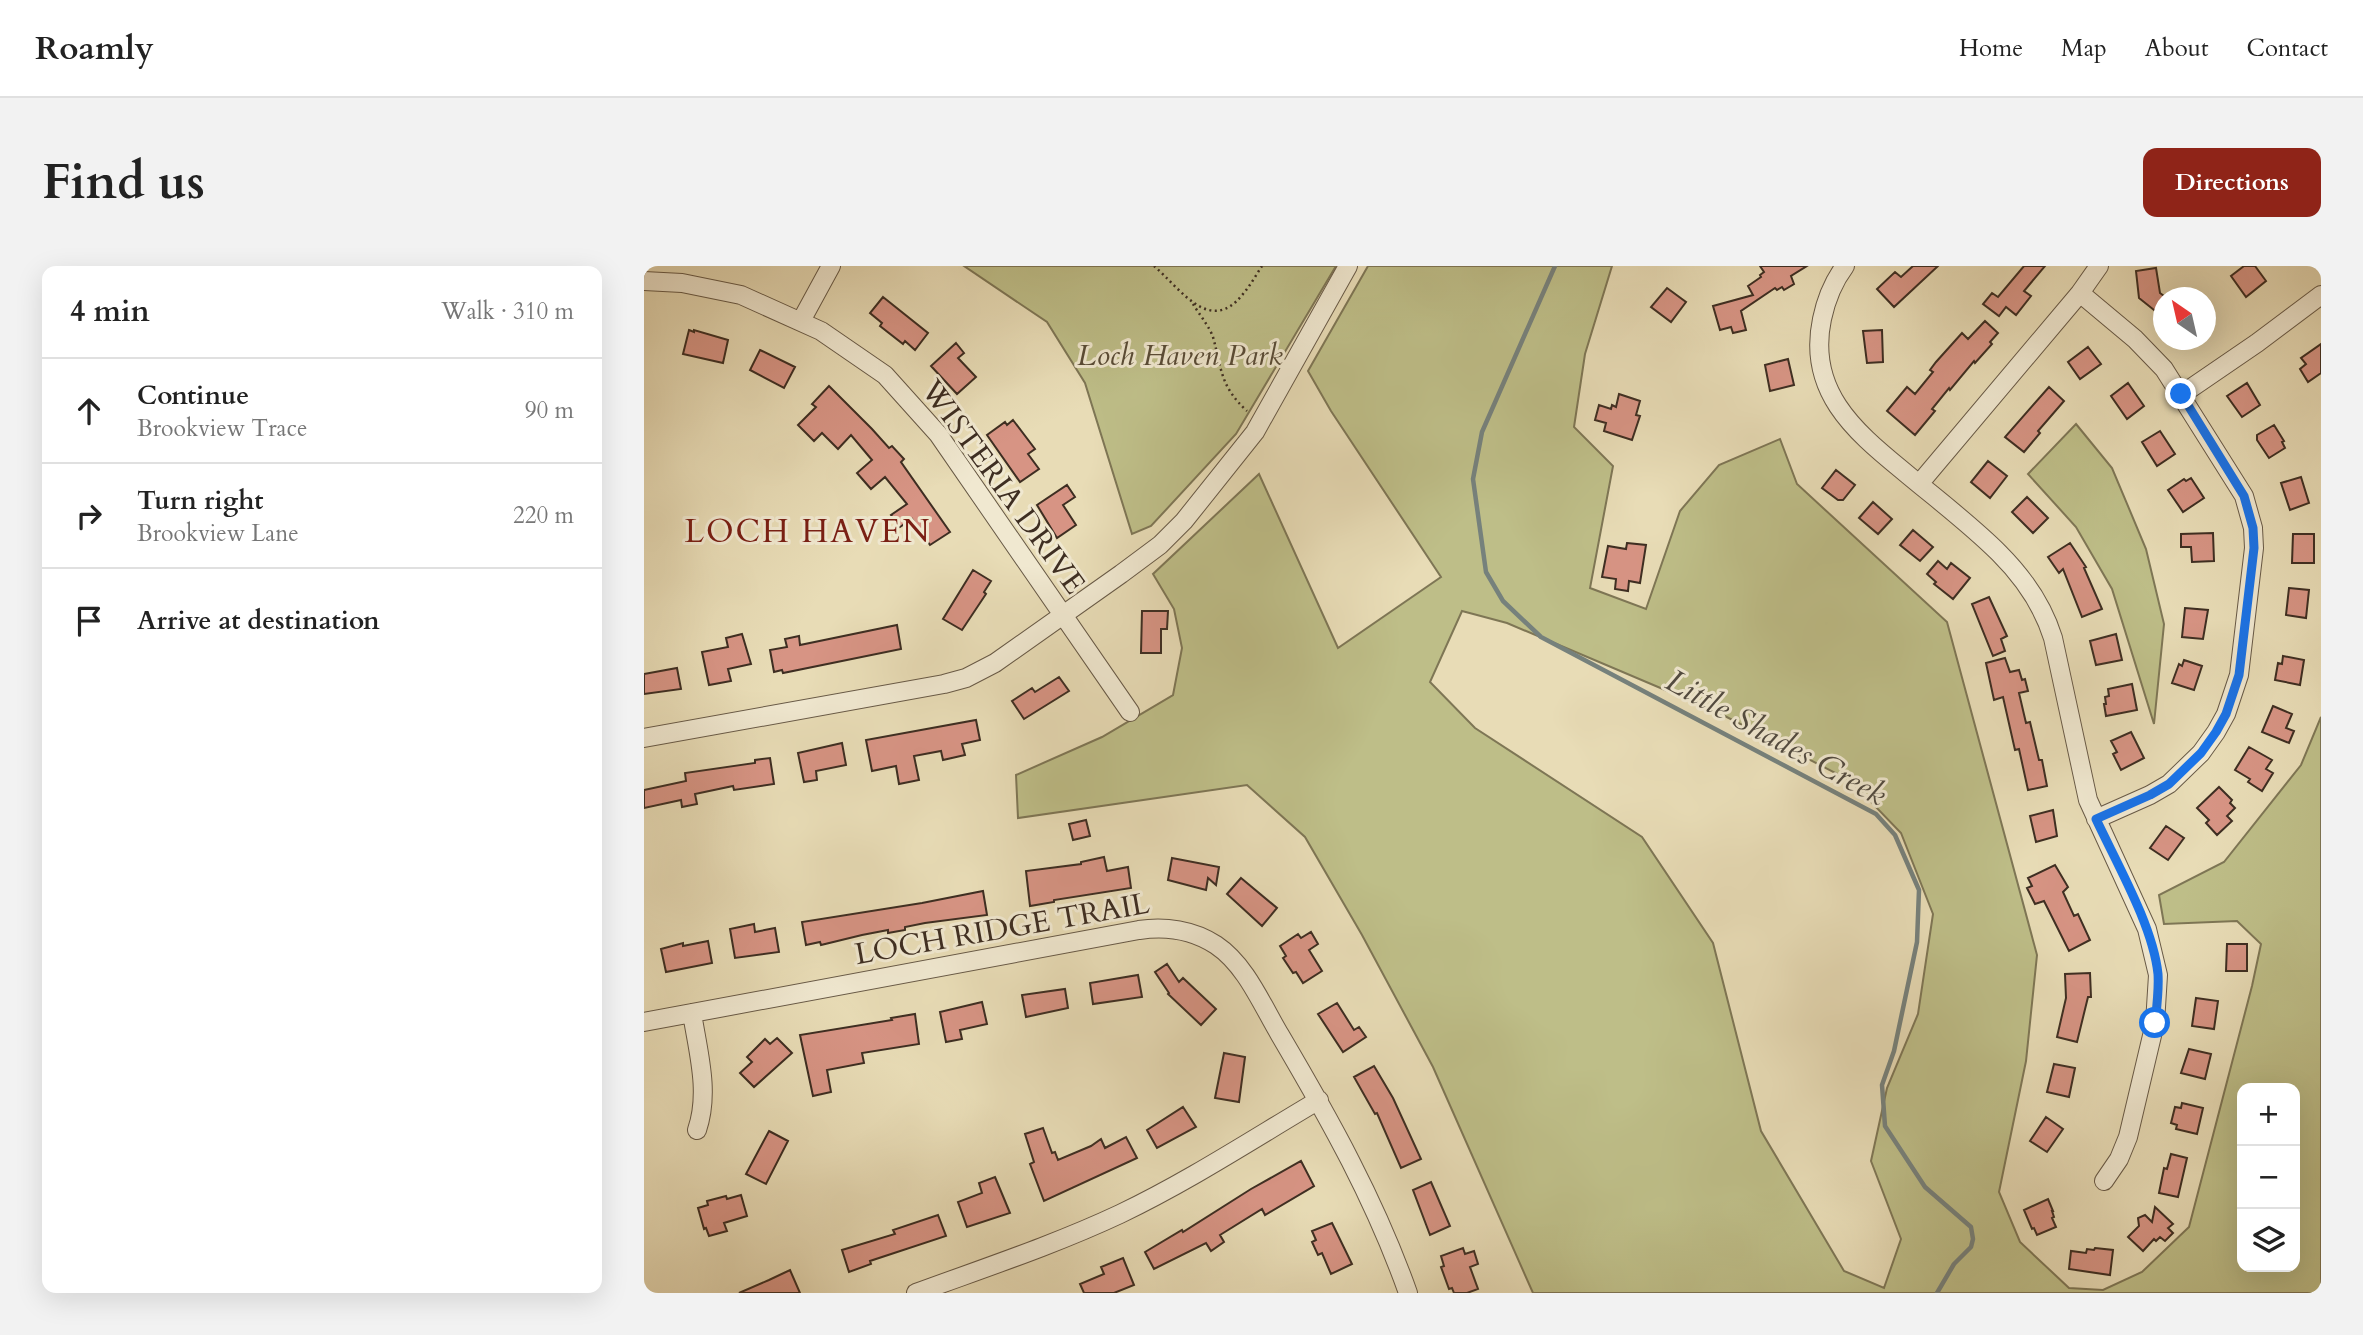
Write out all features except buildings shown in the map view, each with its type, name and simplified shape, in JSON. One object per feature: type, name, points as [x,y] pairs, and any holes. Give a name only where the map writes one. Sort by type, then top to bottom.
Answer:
[{"type":"street","points":[[801,321],[831,266]]},
{"type":"street","points":[[644,738],[944,684],[966,678],[995,663],[1160,545],[1184,521],[1255,432],[1348,266]]},
{"type":"street","points":[[1845,266],[1828,298],[1820,329],[1821,360],[1830,392],[1838,408],[1860,435],[1998,552],[2021,578],[2042,612],[2057,651],[2084,781],[2096,819],[2147,929],[2154,953],[2158,975],[2155,1023],[2129,1137],[2105,1181]]},
{"type":"street","points":[[1919,484],[2080,293],[2099,266]]},
{"type":"street","name":"WISTERIA DRIVE","points":[[644,281],[682,283],[741,295],[821,331],[885,375],[938,434],[1130,712]]},
{"type":"street","points":[[2080,293],[2150,353],[2181,394],[2244,496],[2251,519],[2254,548],[2239,675],[2226,714],[2201,753],[2169,784],[2096,819]]},
{"type":"street","points":[[2181,394],[2257,343],[2321,295]]},
{"type":"street","name":"LOCH RIDGE TRAIL","points":[[644,1022],[1139,930],[1171,929],[1202,937],[1216,945],[1244,973],[1319,1100],[1345,1146],[1381,1223],[1408,1293]]},
{"type":"street","points":[[692,1013],[705,1096],[704,1112],[697,1130]]},
{"type":"street","points":[[916,1293],[1066,1238],[1119,1214],[1165,1191],[1319,1100]]},
{"type":"path","points":[[1154,266],[1192,303],[1212,335],[1219,369],[1232,398],[1247,412],[1262,419]]},
{"type":"path","points":[[1192,303],[1213,312],[1228,309],[1244,294],[1262,266]]},
{"type":"green space","name":"Loch Haven Park","points":[[964,266],[1336,266],[1236,434],[1151,526],[1132,534],[1085,383],[1047,322]]},
{"type":"green space","points":[[1368,266],[1612,266],[1585,354],[1574,427],[1613,466],[1590,588],[1646,609],[1680,511],[1719,465],[1780,439],[1797,484],[1947,622],[2037,955],[2026,1061],[1999,1192],[2020,1242],[2069,1288],[2103,1290],[2142,1272],[2189,1227],[2261,944],[2237,921],[2164,924],[2159,895],[2224,862],[2301,765],[2321,717],[2321,1293],[1533,1293],[1433,1067],[1362,935],[1305,837],[1247,785],[1018,818],[1016,775],[1102,737],[1173,695],[1182,648],[1174,609],[1153,574],[1259,474],[1338,648],[1441,577],[1331,411],[1308,371]],"holes":[[[1462,611],[1507,623],[1717,712],[1851,781],[1901,833],[1933,914],[1918,1014],[1887,1088],[1871,1161],[1901,1239],[1884,1288],[1844,1271],[1761,1131],[1713,943],[1642,837],[1475,728],[1430,682]]]},
{"type":"green space","points":[[2076,424],[2112,468],[2146,549],[2164,624],[2154,724],[2112,589],[2076,527],[2028,474]]},
{"type":"waterway","name":"Little Shades Creek","points":[[1555,266],[1482,432],[1473,479],[1486,572],[1503,601],[1541,637],[1876,814],[1895,835],[1919,890],[1917,942],[1894,1051],[1882,1085],[1885,1126],[1925,1187],[1971,1227],[1973,1239],[1971,1247],[1954,1264],[1937,1293]]},
{"type":"district","name":"LOCH HAVEN","points":[[808,532]]},
{"type":"route","points":[[2155,1023],[2158,975],[2154,953],[2147,929],[2096,819],[2169,784],[2201,753],[2216,732],[2226,714],[2239,675],[2254,548],[2253,528],[2244,496],[2181,394]]}]
